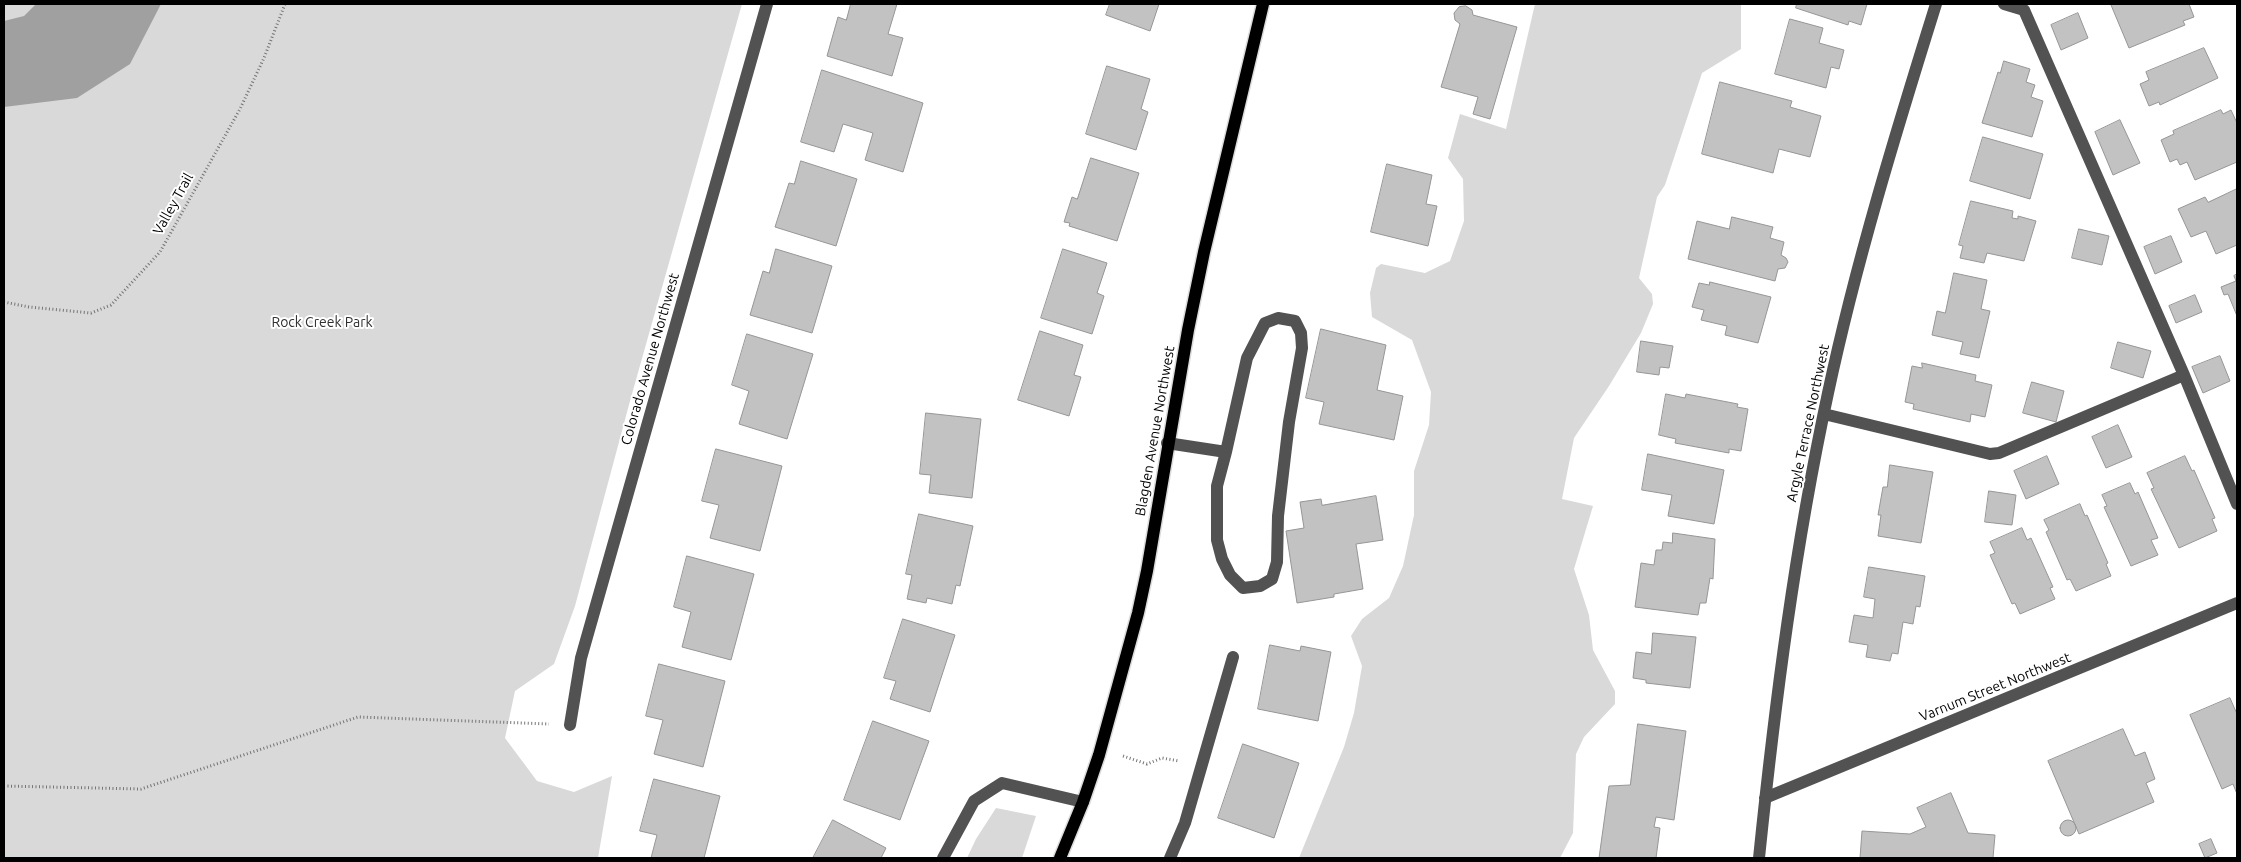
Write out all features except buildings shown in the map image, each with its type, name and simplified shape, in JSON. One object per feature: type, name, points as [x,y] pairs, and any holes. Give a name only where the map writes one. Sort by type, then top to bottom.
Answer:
[{"type":"main road","name":"Blagden Avenue Northwest","points":[[1060,858],[1083,802],[1099,755],[1138,613],[1147,571],[1167,443],[1204,252],[1263,4]]},
{"type":"street","name":"Colorado Avenue Northwest","points":[[570,725],[581,658],[767,4]]},
{"type":"street","name":"Argyle Terrace Northwest","points":[[1759,858],[1788,612],[1824,414],[1844,324],[1896,134],[1936,4]]},
{"type":"street","points":[[2004,4],[2024,10],[2184,375],[2237,504]]},
{"type":"street","points":[[1278,318],[1295,321],[1302,333],[1302,348],[1289,422],[1278,516],[1277,562],[1272,579],[1260,586],[1243,588],[1230,575],[1219,550],[1217,540],[1217,486],[1226,452],[1247,358],[1255,341],[1265,323],[1278,318]]},
{"type":"street","points":[[1824,414],[1990,454],[1999,453],[2184,375]]},
{"type":"street","points":[[1167,443],[1226,452]]},
{"type":"street","name":"Varnum Street Northwest","points":[[1765,798],[2237,603]]},
{"type":"street","points":[[1170,858],[1185,824],[1233,658]]},
{"type":"street","points":[[943,858],[974,800],[1002,783],[1083,802]]},
{"type":"path","name":"Valley Trail","points":[[4,302],[29,307],[91,313],[111,305],[160,252],[240,110],[264,58],[285,4]]},
{"type":"path","points":[[4,786],[140,789],[358,717],[570,725]]},
{"type":"path","points":[[1122,756],[1146,764],[1162,758],[1202,766]]},
{"type":"green space","name":"Rock Creek Park","points":[[4,4],[742,4],[630,401],[575,606],[554,664],[515,691],[505,738],[537,781],[574,792],[612,776],[598,858],[4,858]]},
{"type":"green space","points":[[1535,4],[1741,4],[1741,49],[1702,73],[1665,185],[1657,197],[1639,278],[1652,294],[1653,304],[1641,333],[1609,386],[1574,438],[1562,499],[1593,506],[1574,569],[1589,615],[1593,650],[1615,691],[1615,704],[1584,737],[1576,754],[1573,833],[1560,858],[1299,858],[1344,747],[1354,713],[1362,666],[1351,636],[1362,619],[1389,598],[1403,566],[1414,515],[1414,471],[1429,425],[1431,392],[1412,340],[1372,317],[1370,293],[1376,268],[1381,264],[1425,273],[1450,261],[1464,221],[1463,179],[1448,158],[1460,114],[1506,129]]},
{"type":"green space","points":[[996,808],[1036,816],[1022,858],[967,858],[976,839]]},
{"type":"shaded area","points":[[36,4],[161,4],[130,64],[77,98],[4,107],[4,21],[24,16]]}]
